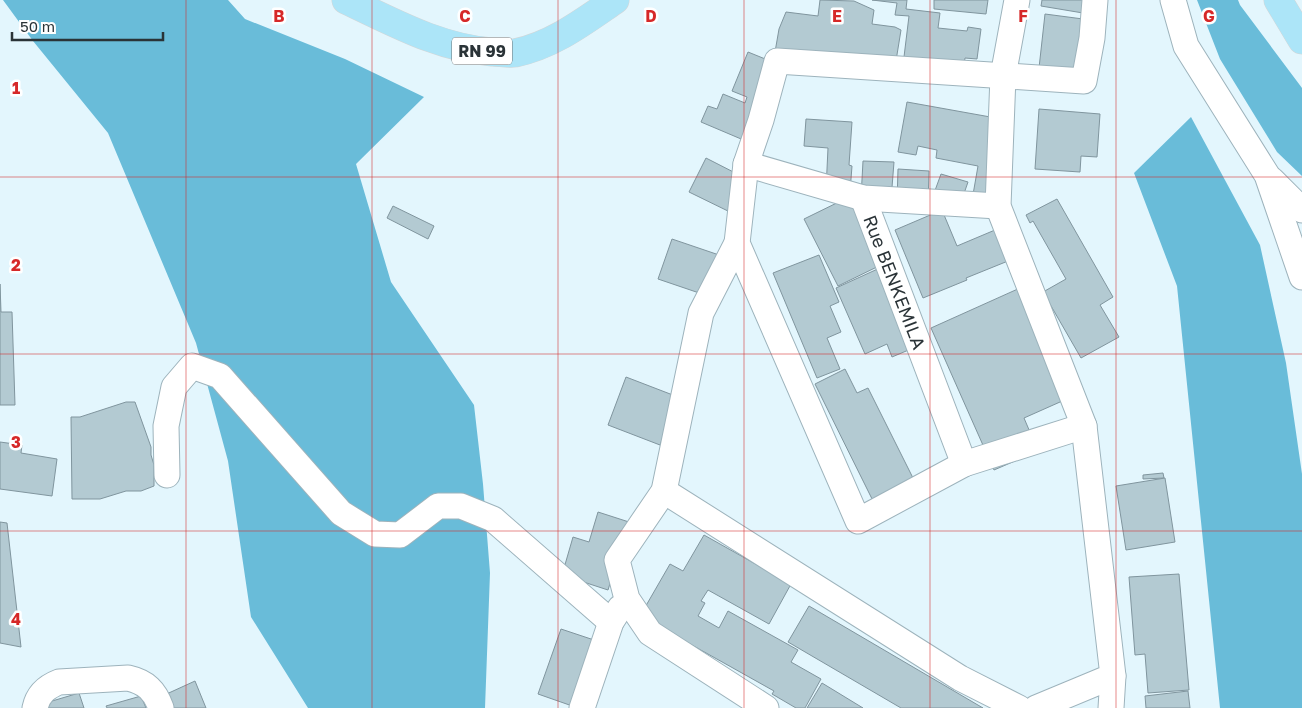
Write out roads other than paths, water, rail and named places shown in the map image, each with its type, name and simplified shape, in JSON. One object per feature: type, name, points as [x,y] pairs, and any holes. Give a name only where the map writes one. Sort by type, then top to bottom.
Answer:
[{"type":"main road","name":"RN 99","points":[[346,0],[422,36],[472,50],[512,53],[545,44],[574,29],[615,0]]},
{"type":"main road","points":[[1278,0],[1302,40]]},
{"type":"street","points":[[1017,0],[1003,76],[998,206],[1084,426],[1113,676],[1111,708]]},
{"type":"street","points":[[766,708],[650,633],[627,599],[618,560],[664,491],[701,313],[736,244],[746,164],[761,120],[777,61],[1084,81],[1092,38],[1095,0]]},
{"type":"street","points":[[1173,0],[1186,46],[1267,175],[1302,210]]},
{"type":"street","points":[[746,164],[863,198]]},
{"type":"street","points":[[1267,175],[1302,278]]},
{"type":"street","name":"Rue BENKEMILA","points":[[964,464],[863,198],[998,206]]},
{"type":"street","points":[[736,244],[858,521],[964,464],[1084,426]]},
{"type":"street","points":[[167,475],[166,426],[174,387],[192,366],[220,376],[341,513],[375,534],[400,535],[438,506],[461,506],[493,518],[611,622]]},
{"type":"street","points":[[664,491],[960,678],[1019,708]]},
{"type":"street","points":[[582,708],[611,622],[627,599]]},
{"type":"street","points":[[1036,708],[1113,676]]},
{"type":"street","points":[[35,708],[36,701],[42,692],[59,682],[128,678],[135,679],[149,687],[158,699],[161,708]]}]
